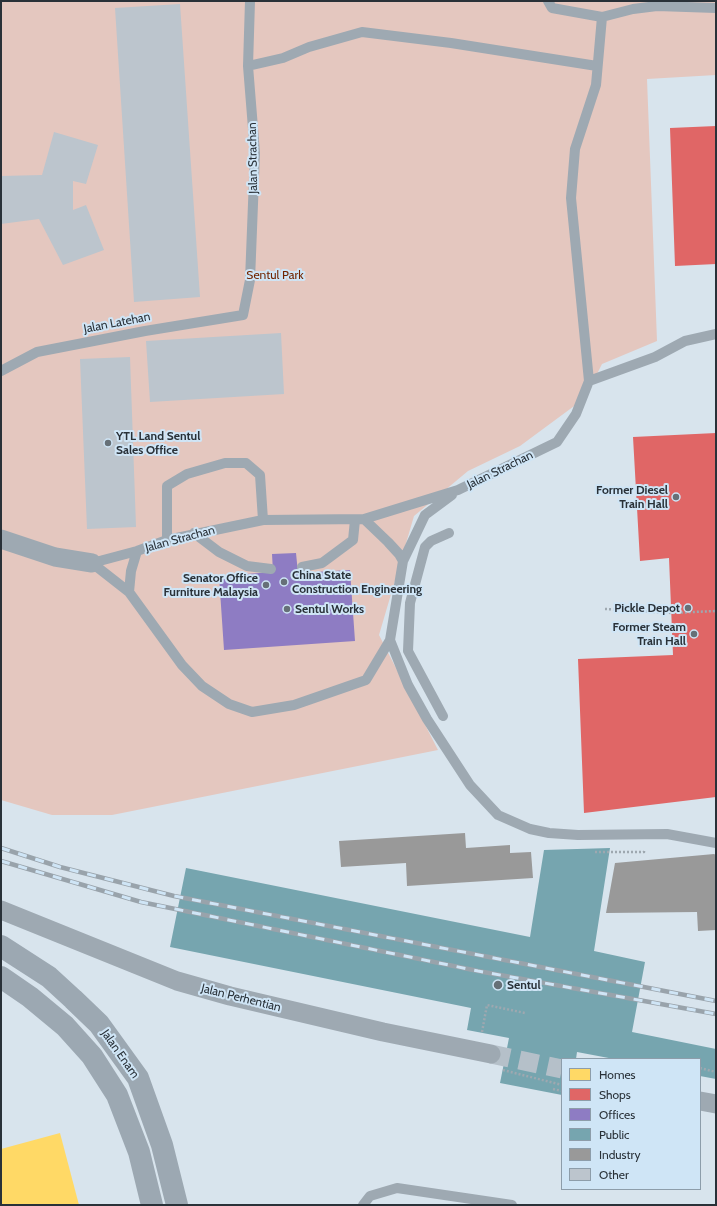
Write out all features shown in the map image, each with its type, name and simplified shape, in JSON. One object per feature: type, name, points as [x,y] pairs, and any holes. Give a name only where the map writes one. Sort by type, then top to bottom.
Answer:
[{"type":"main road","name":"Jalan Enam","points":[[1,946],[49,977],[78,1004],[98,1024],[138,1078],[162,1145],[177,1205]]},
{"type":"main road","name":"Jalan Enam","points":[[1,977],[30,997],[66,1026],[92,1056],[117,1095],[139,1152],[152,1205]]},
{"type":"main road","points":[[1,991],[14,997],[30,997]]},
{"type":"street","name":"Jalan Strachan","points":[[1,539],[55,557],[92,562]]},
{"type":"street","name":"Jalan Perhentian","points":[[1,910],[177,981],[230,996],[368,1029],[491,1054]]},
{"type":"street","points":[[701,1101],[716,1104]]},
{"type":"lane","name":"Jalan Strachan","points":[[243,315],[250,280],[255,153],[248,66],[250,1]]},
{"type":"lane","points":[[548,1],[552,8],[602,17],[633,9],[657,6],[716,8]]},
{"type":"lane","points":[[602,17],[596,85],[575,149],[571,198],[590,381],[655,357],[685,341],[716,334]]},
{"type":"lane","points":[[248,66],[283,58],[309,47],[362,32],[451,43],[597,66]]},
{"type":"lane","name":"Jalan Latehan","points":[[1,371],[37,352],[145,331],[243,315]]},
{"type":"lane","name":"Jalan Strachan","points":[[92,562],[137,551],[167,540],[194,533],[263,520],[359,519],[458,490],[557,442],[576,414],[590,381]]},
{"type":"lane","points":[[167,540],[167,486],[187,474],[225,463],[246,463],[260,475],[263,520]]},
{"type":"lane","points":[[92,562],[129,592],[182,665],[202,686],[229,704],[252,712],[294,705],[366,680],[390,640],[403,561],[425,515],[458,490]]},
{"type":"lane","points":[[302,568],[322,563],[353,540],[359,519],[388,542],[403,561]]},
{"type":"lane","points":[[194,533],[219,552],[247,566],[271,568]]},
{"type":"lane","points":[[443,716],[408,651],[409,617],[410,603],[425,547],[431,541],[449,533]]},
{"type":"lane","points":[[129,592],[131,572],[137,551]]},
{"type":"lane","points":[[390,640],[408,685],[426,719],[470,785],[498,815],[530,829],[549,833],[578,835],[666,834],[716,843]]},
{"type":"lane","points":[[363,1205],[370,1196],[397,1188],[512,1205]]},
{"type":"path","points":[[605,609],[671,613],[716,611]]},
{"type":"path","points":[[594,852],[637,852]]},
{"type":"path","points":[[482,1034],[487,1006],[525,1013]]},
{"type":"path","points":[[701,1068],[716,1072]]},
{"type":"path","points":[[553,1089],[561,1091]]},
{"type":"green space","name":"Sentul Park","points":[[1,1],[716,1],[716,75],[647,79],[657,341],[602,364],[585,398],[520,446],[468,471],[414,516],[379,635],[438,750],[112,815],[52,815],[1,800]]},
{"type":"building: Homes","points":[[60,1133],[79,1205],[1,1205],[1,1149]]},
{"type":"building: Shops","points":[[716,126],[716,264],[675,266],[670,128]]},
{"type":"building: Shops","points":[[716,433],[716,797],[584,813],[578,659],[673,655],[669,558],[640,561],[633,437]]},
{"type":"building: Offices","name":"Sentul Works","points":[[296,553],[298,573],[350,570],[355,641],[224,650],[219,576],[273,572],[272,554]]},
{"type":"building: Public","name":"Sentul","points":[[610,848],[594,951],[645,962],[632,1032],[716,1049],[716,1079],[701,1076],[701,1058],[609,1058],[577,1052],[576,1058],[561,1058],[561,1095],[500,1083],[509,1038],[467,1030],[471,1008],[170,947],[186,868],[530,937],[544,850]]},
{"type":"building: Industry","points":[[465,833],[466,848],[510,845],[510,853],[531,852],[533,878],[407,886],[406,863],[341,867],[339,841]]},
{"type":"building: Industry","points":[[716,855],[716,930],[698,931],[697,912],[606,913],[615,863]]},
{"type":"building: Other","points":[[180,4],[200,297],[134,302],[115,8]]},
{"type":"building: Other","points":[[54,132],[98,145],[86,184],[73,181],[73,210],[86,205],[104,250],[63,265],[39,219],[1,224],[1,176],[42,175]]},
{"type":"building: Other","points":[[281,333],[284,394],[150,402],[146,341]]},
{"type":"building: Other","name":"YTL Land Sentul Sales Office","points":[[130,357],[136,527],[87,529],[80,359]]},
{"type":"tunnel","points":[[491,1054],[561,1069]]},
{"type":"railway","points":[[1,848],[60,867],[174,896],[716,1001]]},
{"type":"railway","points":[[1,861],[141,902],[478,971],[716,1014]]},
{"type":"place","name":"YTL Land Sentul Sales Office","points":[[108,443]]},
{"type":"place","name":"Former Diesel Train Hall","points":[[676,497]]},
{"type":"place","name":"China State Construction Engineering","points":[[284,582]]},
{"type":"place","name":"Senator Office Furniture Malaysia","points":[[266,585]]},
{"type":"place","name":"Pickle Depot","points":[[688,608]]},
{"type":"place","name":"Sentul Works","points":[[287,609]]},
{"type":"place","name":"Former Steam Train Hall","points":[[694,634]]},
{"type":"place","name":"Sentul","points":[[498,985]]}]
